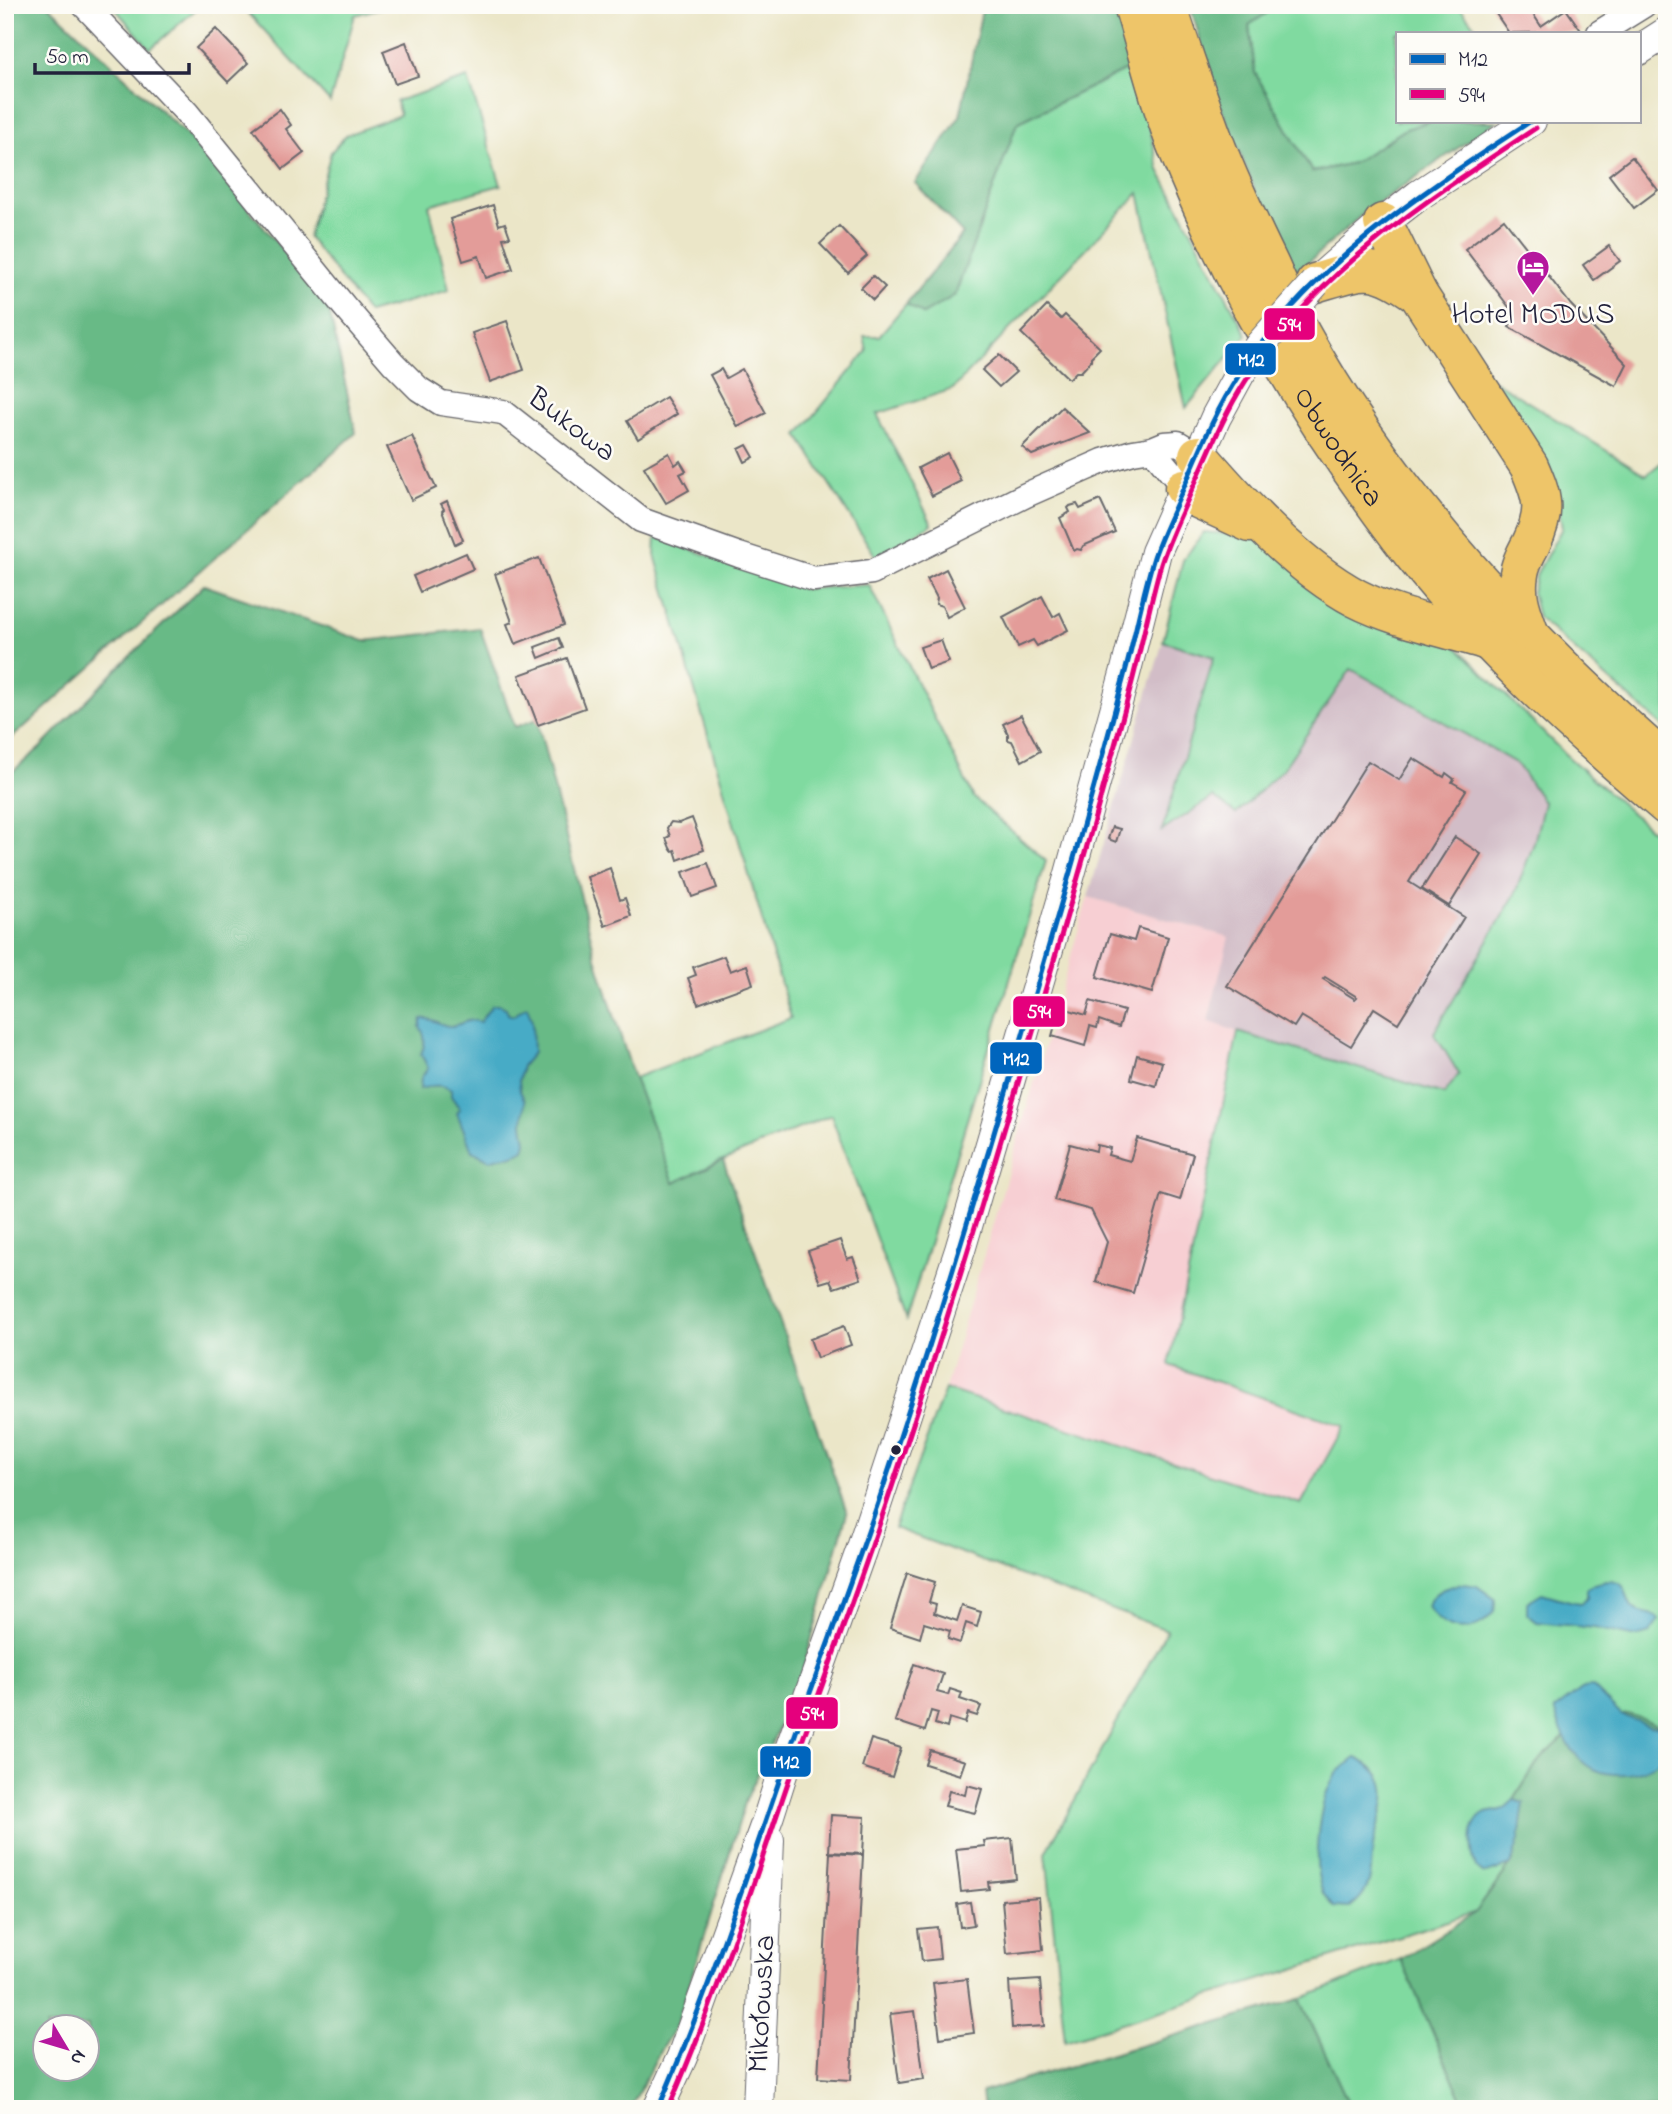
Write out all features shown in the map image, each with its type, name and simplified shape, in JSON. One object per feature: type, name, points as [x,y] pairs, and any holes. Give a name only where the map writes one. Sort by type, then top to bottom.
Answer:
[{"type":"main road","name":"Obwodnica","points":[[1133,5],[1174,139],[1224,254],[1286,368],[1345,461],[1399,537],[1490,642],[1596,745],[1667,806]]},
{"type":"main road","name":"Obwodnica","points":[[1167,5],[1215,143],[1300,332],[1326,376],[1380,456],[1451,549],[1531,638],[1667,764]]},
{"type":"main road","points":[[1383,223],[1418,293],[1529,466],[1541,494],[1541,515],[1519,572],[1517,600],[1531,638]]},
{"type":"main road","points":[[1315,283],[1358,270],[1373,271],[1396,278],[1418,293]]},
{"type":"main road","points":[[1191,472],[1198,499],[1273,534],[1330,582],[1359,599],[1401,616],[1490,642]]},
{"type":"main road","points":[[1359,599],[1378,598],[1395,584],[1401,569],[1399,537]]},
{"type":"main road","points":[[1451,549],[1485,560],[1505,560],[1528,549]]},
{"type":"street","name":"Bukowa","points":[[84,5],[187,113],[344,306],[419,389],[441,403],[503,412],[641,520],[814,579],[872,572],[1026,495],[1103,461],[1133,452],[1178,443],[1191,472]]},
{"type":"street","points":[[1601,32],[1644,5]]},
{"type":"street","points":[[1640,49],[1667,32]]},
{"type":"street","points":[[658,2109],[682,2057],[769,1815],[861,1551],[960,1250],[1070,874],[1156,552],[1191,472],[1240,373],[1267,337],[1315,283],[1419,195],[1529,122]]},
{"type":"street","points":[[1152,449],[1191,472]]},
{"type":"street","name":"Mikołowska","points":[[758,2109],[769,1815]]},
{"type":"shaded area","points":[[1163,641],[1214,656],[1162,829],[1213,797],[1236,814],[1283,769],[1351,669],[1517,764],[1544,803],[1534,843],[1514,896],[1434,1033],[1459,1074],[1443,1094],[1208,1021],[1229,937],[1088,897]]},
{"type":"shaded area","points":[[1088,897],[1230,937],[1208,1020],[1238,1032],[1169,1364],[1345,1426],[1302,1505],[945,1389]]},
{"type":"green space","points":[[5,5],[48,5],[192,140],[328,305],[356,433],[5,744]]},
{"type":"green space","points":[[112,5],[201,5],[150,49]]},
{"type":"green space","points":[[241,5],[392,5],[355,15],[330,102]]},
{"type":"green space","points":[[981,5],[1117,5],[1136,65],[1017,123],[955,295],[923,314],[906,304],[963,234],[915,183],[960,116]]},
{"type":"green space","points":[[1190,5],[1279,5],[1249,25],[1255,73],[1312,172],[1353,163],[1406,129],[1428,122],[1496,122],[1364,213],[1291,278],[1219,102]]},
{"type":"green space","points":[[1279,5],[1458,5],[1479,32],[1396,32],[1396,122],[1428,122],[1406,129],[1353,163],[1312,172],[1255,73],[1249,25]]},
{"type":"green space","points":[[1136,65],[1159,170],[1247,335],[1186,408],[1139,193],[953,389],[877,414],[932,524],[876,557],[798,435],[867,351],[864,336],[879,336],[906,304],[923,314],[955,295],[1017,123]]},
{"type":"green space","points":[[468,78],[501,185],[429,205],[449,290],[368,313],[308,237],[331,152],[346,135],[400,115],[396,101]]},
{"type":"green space","points":[[1491,379],[1646,475],[1667,458],[1667,730],[1538,618],[1532,592],[1537,573],[1562,528],[1555,489]]},
{"type":"green space","points":[[1204,532],[1252,536],[1454,644],[1566,755],[1667,844],[1667,1728],[1628,1714],[1577,1725],[1537,1763],[1506,1813],[1513,1861],[1476,1912],[1065,2041],[1046,1853],[1167,1630],[894,1528],[945,1389],[1301,1504],[1344,1426],[1169,1365],[1238,1032],[1444,1094],[1459,1074],[1434,1033],[1514,896],[1534,843],[1544,803],[1517,764],[1351,669],[1283,769],[1236,814],[1213,797],[1162,831],[1214,657],[1163,641],[1183,560]]},
{"type":"green space","points":[[656,537],[802,589],[869,585],[974,798],[1046,861],[906,1320],[831,1115],[674,1183],[634,1078],[791,1018],[655,555]]},
{"type":"green space","points":[[204,585],[364,641],[480,628],[515,727],[537,719],[596,958],[634,1078],[674,1183],[723,1160],[847,1513],[800,1680],[746,1800],[677,2024],[630,2109],[5,2109],[5,778],[40,748]]},
{"type":"green space","points":[[1628,1714],[1667,1728],[1667,2109],[1466,2109],[1401,1959],[1476,1912],[1513,1861],[1506,1813],[1537,1763],[1577,1725]]},
{"type":"green space","points":[[1401,1959],[1466,2109],[1351,2109],[1300,1999]]},
{"type":"green space","points":[[1300,1999],[1351,2109],[984,2109],[982,2092]]},
{"type":"water","points":[[492,1005],[506,1008],[508,1014],[513,1016],[527,1006],[532,1022],[533,1053],[522,1066],[519,1080],[525,1101],[524,1150],[490,1160],[472,1151],[457,1113],[460,1109],[451,1096],[451,1090],[440,1086],[420,1089],[421,1078],[428,1068],[421,1054],[425,1040],[420,1027],[422,1019],[430,1019],[447,1026],[472,1020],[480,1022]]},
{"type":"water","points":[[1606,1581],[1623,1586],[1633,1608],[1659,1620],[1650,1633],[1636,1637],[1594,1628],[1537,1622],[1527,1614],[1527,1602],[1542,1593],[1582,1603],[1587,1597],[1587,1589]]},
{"type":"water","points":[[1464,1584],[1477,1586],[1495,1599],[1495,1607],[1492,1615],[1482,1623],[1459,1629],[1439,1620],[1428,1606],[1437,1593]]},
{"type":"water","points":[[1593,1687],[1621,1715],[1650,1726],[1667,1728],[1667,1748],[1652,1766],[1631,1773],[1608,1773],[1588,1766],[1576,1755],[1554,1710],[1583,1688]]},
{"type":"water","points":[[1356,1758],[1378,1774],[1383,1784],[1383,1805],[1374,1841],[1368,1885],[1349,1908],[1333,1907],[1323,1893],[1319,1881],[1318,1833],[1329,1787],[1335,1776]]},
{"type":"water","points":[[1514,1800],[1524,1803],[1519,1839],[1511,1865],[1484,1874],[1476,1868],[1473,1854],[1471,1839],[1474,1825],[1484,1814],[1502,1809]]},
{"type":"building","points":[[1490,5],[1527,5],[1541,26],[1566,9],[1582,32],[1508,32]]},
{"type":"building","points":[[216,29],[248,63],[228,82],[196,48]]},
{"type":"building","points":[[406,42],[418,76],[395,84],[383,51]]},
{"type":"building","points":[[280,109],[291,125],[286,129],[304,153],[283,169],[253,129]]},
{"type":"building","points":[[1632,157],[1658,190],[1634,208],[1609,175]]},
{"type":"building","points":[[493,205],[499,225],[505,223],[510,237],[503,238],[513,269],[486,278],[479,256],[463,261],[450,219]]},
{"type":"building","name":"Hotel MODUS","points":[[1504,219],[1571,305],[1627,364],[1616,386],[1509,327],[1515,315],[1465,249]]},
{"type":"building","points":[[839,226],[867,256],[848,273],[820,244]]},
{"type":"building","points":[[1609,246],[1620,261],[1594,280],[1583,265]]},
{"type":"building","points":[[873,276],[885,287],[873,300],[861,288]]},
{"type":"building","points":[[1047,306],[1061,319],[1065,315],[1100,348],[1081,372],[1076,372],[1069,379],[1021,333]]},
{"type":"building","points":[[507,321],[524,370],[490,382],[472,333]]},
{"type":"building","points":[[999,355],[1016,372],[999,387],[982,370]]},
{"type":"building","points":[[721,369],[726,378],[742,369],[766,413],[738,427],[710,375]]},
{"type":"building","points":[[666,397],[677,414],[638,439],[627,421]]},
{"type":"building","points":[[1062,407],[1090,433],[1032,455],[1022,447]]},
{"type":"building","points":[[412,436],[436,488],[411,500],[387,447]]},
{"type":"building","points":[[747,445],[754,457],[745,462],[739,449]]},
{"type":"building","points":[[669,453],[675,465],[680,461],[686,471],[680,474],[689,490],[666,503],[644,467]]},
{"type":"building","points":[[947,453],[961,481],[932,496],[918,468]]},
{"type":"building","points":[[1100,500],[1115,532],[1074,551],[1060,518],[1070,512],[1070,506],[1077,504],[1080,509]]},
{"type":"building","points":[[447,501],[463,540],[455,544],[442,511],[444,509],[441,504]]},
{"type":"building","points":[[466,553],[473,569],[420,592],[413,576]]},
{"type":"building","points":[[539,558],[564,625],[515,644],[507,624],[512,622],[495,574]]},
{"type":"building","points":[[946,569],[965,607],[947,617],[942,606],[936,604],[937,598],[927,579]]},
{"type":"building","points":[[1042,596],[1053,617],[1060,613],[1068,630],[1037,646],[1033,640],[1018,647],[1003,617]]},
{"type":"building","points":[[559,638],[563,648],[539,658],[535,647]]},
{"type":"building","points":[[941,640],[949,662],[928,669],[920,647]]},
{"type":"building","points":[[567,658],[585,708],[538,725],[519,675]]},
{"type":"building","points":[[1021,715],[1040,751],[1022,761],[1012,741],[1008,740],[1003,724]]},
{"type":"building","points":[[1413,758],[1444,777],[1446,773],[1454,779],[1452,782],[1466,790],[1409,882],[1464,917],[1398,1023],[1374,1008],[1351,1046],[1301,1016],[1294,1027],[1227,986],[1368,761],[1399,780]],"holes":[[[1325,977],[1357,997],[1355,999],[1323,979]]]},
{"type":"building","points":[[692,818],[704,850],[678,860],[675,850],[672,851],[666,838],[670,836],[667,828],[671,822],[679,823]]},
{"type":"building","points":[[1112,827],[1120,829],[1116,842],[1108,839]]},
{"type":"building","points":[[1455,837],[1481,854],[1449,906],[1422,889]]},
{"type":"building","points":[[708,863],[717,888],[692,897],[683,872]]},
{"type":"building","points":[[610,868],[620,900],[625,898],[631,916],[605,926],[587,877]]},
{"type":"building","points":[[1138,928],[1168,937],[1152,993],[1097,977],[1110,934],[1134,941]]},
{"type":"building","points":[[724,956],[730,971],[747,965],[753,984],[698,1004],[688,978],[696,975],[693,967]]},
{"type":"building","points":[[1090,1001],[1124,1011],[1119,1027],[1099,1020],[1097,1028],[1090,1026],[1085,1046],[1052,1036],[1060,1007],[1086,1015]]},
{"type":"building","points":[[1137,1055],[1162,1062],[1156,1086],[1131,1079]]},
{"type":"building","points":[[1137,1138],[1193,1154],[1180,1200],[1161,1194],[1133,1293],[1096,1282],[1107,1242],[1091,1210],[1054,1200],[1070,1144],[1096,1151],[1097,1145],[1110,1148],[1108,1155],[1130,1161]]},
{"type":"building","points":[[840,1240],[847,1259],[853,1257],[861,1279],[834,1288],[830,1280],[820,1283],[808,1251]]},
{"type":"building","points":[[844,1326],[851,1345],[817,1358],[810,1339]]},
{"type":"building","points":[[907,1573],[935,1582],[929,1602],[936,1604],[934,1613],[957,1621],[962,1606],[981,1612],[977,1627],[966,1623],[960,1643],[948,1639],[950,1631],[924,1623],[920,1638],[890,1628]]},
{"type":"building","points":[[914,1664],[943,1674],[937,1692],[948,1695],[950,1689],[962,1693],[960,1699],[981,1706],[977,1716],[968,1713],[965,1723],[949,1718],[947,1728],[935,1724],[938,1713],[931,1711],[925,1731],[895,1721]]},
{"type":"building","points":[[871,1739],[901,1748],[892,1777],[862,1767]]},
{"type":"building","points":[[930,1750],[965,1761],[960,1775],[925,1764]]},
{"type":"building","points":[[967,1785],[982,1789],[975,1813],[945,1806],[949,1791],[965,1795]]},
{"type":"building","points":[[831,1815],[865,1817],[863,1854],[829,1852]]},
{"type":"building","points":[[1012,1838],[1016,1879],[988,1882],[989,1889],[961,1892],[956,1849],[985,1846],[984,1841]]},
{"type":"building","points":[[830,1853],[863,1855],[851,2080],[818,2078]]},
{"type":"building","points":[[1039,1897],[1043,1950],[1007,1954],[1002,1900]]},
{"type":"building","points":[[970,1902],[974,1925],[960,1927],[957,1904]]},
{"type":"building","points":[[937,1927],[940,1959],[922,1961],[918,1929]]},
{"type":"building","points":[[967,1979],[974,2033],[940,2038],[933,1983]]},
{"type":"building","points":[[1040,1980],[1044,2026],[1012,2028],[1009,1982]]},
{"type":"building","points":[[915,2011],[924,2079],[899,2083],[890,2014]]},
{"type":"transit line","name":"M12","points":[[658,2109],[714,1969],[908,1413],[1068,878],[1150,572],[1166,526],[1230,389],[1268,335],[1300,298],[1372,233],[1410,203],[1530,122]]},
{"type":"transit line","name":"594","points":[[668,2109],[688,2063],[740,1922],[883,1513],[937,1349],[1067,917],[1132,682],[1161,564],[1175,527],[1237,395],[1273,342],[1305,305],[1377,240],[1415,210],[1536,128]]},
{"type":"place","name":"Hotel MODUS","points":[[1533,297]]}]
